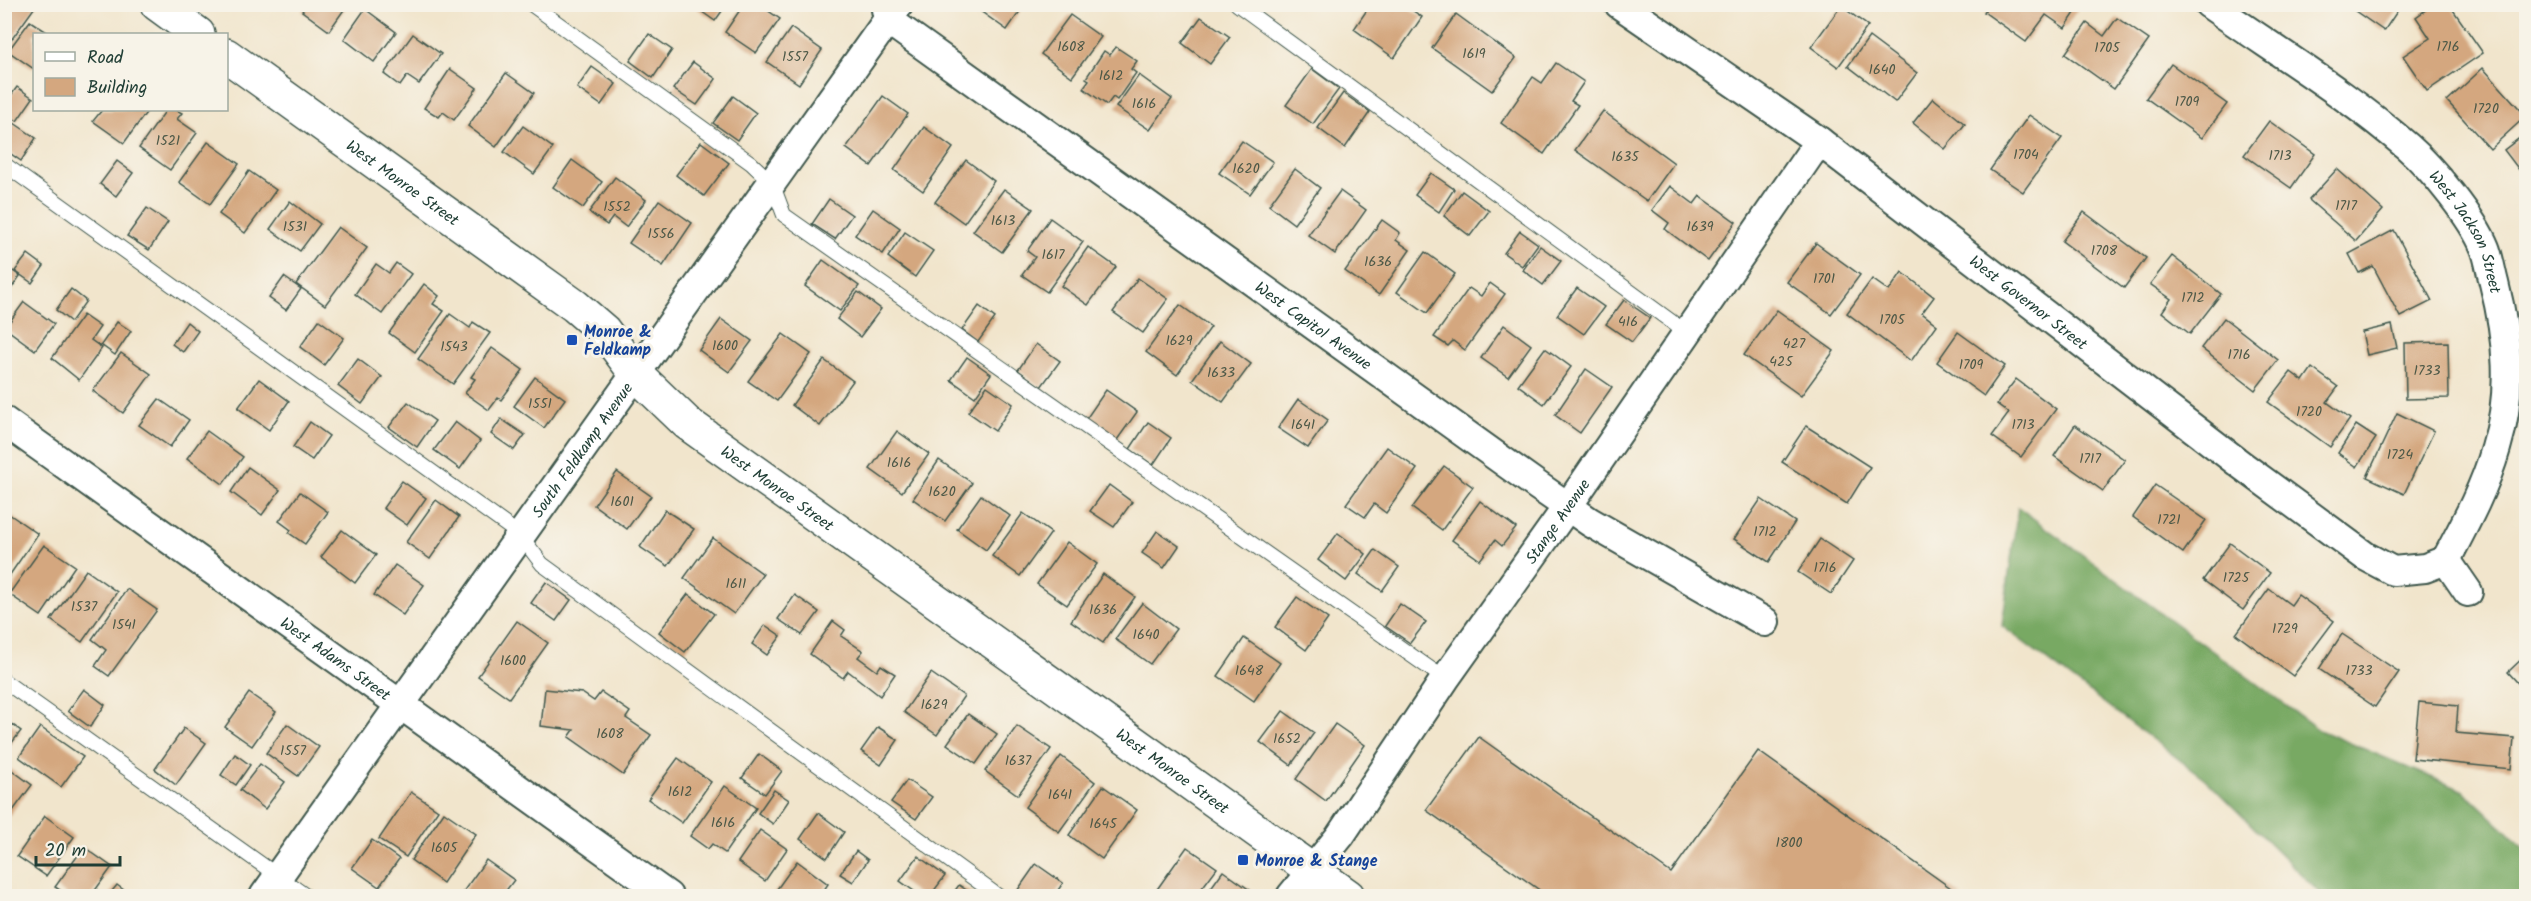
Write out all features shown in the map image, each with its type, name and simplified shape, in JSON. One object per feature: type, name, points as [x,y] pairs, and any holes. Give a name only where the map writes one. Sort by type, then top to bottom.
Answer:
[{"type":"street","points":[[157,4],[197,33]]},
{"type":"street","name":"West Governor Street","points":[[1619,4],[1819,141],[2240,464],[2365,556],[2393,571],[2425,568],[2446,560]]},
{"type":"street","name":"West Jackson Street","points":[[2209,4],[2363,111],[2410,148],[2452,194],[2485,247],[2502,314],[2508,366],[2505,410],[2496,449],[2472,510],[2446,560]]},
{"type":"street","name":"South Feldkamp Avenue","points":[[271,887],[772,183],[891,10]]},
{"type":"street","name":"West Capitol Avenue","points":[[891,10],[1590,522],[1765,622]]},
{"type":"street","name":"West Monroe Street","points":[[228,56],[575,306],[604,331],[636,374],[687,423],[1348,897]]},
{"type":"street","name":"Stange Avenue","points":[[1292,897],[1340,836],[1445,679],[1568,506],[1819,141]]},
{"type":"street","name":"West Adams Street","points":[[4,421],[668,897]]},
{"type":"street","points":[[2446,560],[2468,592]]},
{"type":"lane","points":[[531,4],[751,163],[772,183],[784,214],[1445,679]]},
{"type":"lane","points":[[1237,4],[1687,333]]},
{"type":"lane","points":[[4,164],[520,535],[542,564],[998,897]]},
{"type":"lane","points":[[4,681],[271,887],[306,897]]},
{"type":"green space","points":[[2018,507],[2319,730],[2464,791],[2526,850],[2526,896],[2323,896],[2205,779],[2002,626]]},
{"type":"building","points":[[4,4],[37,4],[4,50]]},
{"type":"building","points":[[307,4],[348,4],[329,31],[302,11]]},
{"type":"building","points":[[691,4],[727,4],[715,21]]},
{"type":"building","points":[[744,4],[758,4],[780,19],[756,53],[725,32]]},
{"type":"building","points":[[979,4],[1025,4],[1007,30],[976,8]]},
{"type":"building","points":[[1371,4],[1403,4],[1422,17],[1394,58],[1354,29]]},
{"type":"building","points":[[1989,4],[2081,4],[2065,28],[2046,15],[2026,42],[1984,12]]},
{"type":"building","points":[[2345,4],[2402,4],[2384,31]]},
{"type":"building","points":[[2434,4],[2449,4],[2483,53],[2427,91],[2403,56],[2430,38],[2416,17]]},
{"type":"building","points":[[1841,6],[1868,26],[1838,67],[1811,47]]},
{"type":"building","points":[[365,9],[396,32],[374,62],[344,39]]},
{"type":"building","points":[[1456,14],[1516,58],[1492,91],[1432,48]]},
{"type":"building","points":[[1070,15],[1101,37],[1072,77],[1041,54]]},
{"type":"building","points":[[1201,17],[1230,37],[1210,64],[1182,43]]},
{"type":"building","points":[[2117,18],[2149,40],[2114,89],[2065,54],[2087,23],[2104,36]]},
{"type":"building","points":[[30,21],[48,33],[33,33],[33,68],[8,51]]},
{"type":"building","points":[[791,28],[822,50],[799,84],[767,62]]},
{"type":"building","points":[[413,34],[441,54],[419,84],[407,76],[400,86],[384,74]]},
{"type":"building","points":[[649,34],[672,50],[653,78],[630,61]]},
{"type":"building","points":[[1869,37],[1917,73],[1895,102],[1848,66]]},
{"type":"building","points":[[1116,47],[1137,61],[1131,69],[1136,73],[1117,100],[1113,97],[1107,105],[1083,88],[1089,80],[1086,78],[1104,51],[1110,55]]},
{"type":"building","points":[[693,62],[716,79],[697,105],[673,89]]},
{"type":"building","points":[[1556,63],[1584,82],[1571,101],[1578,105],[1544,154],[1501,123],[1533,77],[1542,83]]},
{"type":"building","points":[[2171,64],[2227,104],[2202,138],[2146,98]]},
{"type":"building","points":[[592,67],[616,84],[601,105],[577,88]]},
{"type":"building","points":[[2483,68],[2526,116],[2490,149],[2447,101]]},
{"type":"building","points":[[450,69],[477,88],[454,120],[443,112],[439,117],[424,108]]},
{"type":"building","points":[[1312,69],[1339,89],[1313,124],[1286,105]]},
{"type":"building","points":[[506,73],[534,93],[496,147],[468,126]]},
{"type":"building","points":[[1139,75],[1172,99],[1150,130],[1116,107]]},
{"type":"building","points":[[17,87],[33,98],[17,121],[4,111],[4,105]]},
{"type":"building","points":[[1343,93],[1370,112],[1345,148],[1318,128]]},
{"type":"building","points":[[733,96],[756,113],[737,140],[713,123]]},
{"type":"building","points":[[883,96],[908,114],[871,166],[846,148]]},
{"type":"building","points":[[1933,98],[1965,124],[1945,149],[1913,123]]},
{"type":"building","points":[[101,111],[147,111],[124,143],[93,121]]},
{"type":"building","points":[[165,111],[182,113],[177,119],[197,133],[170,170],[139,148]]},
{"type":"building","points":[[1603,111],[1674,163],[1647,201],[1575,150]]},
{"type":"building","points":[[2029,115],[2062,138],[2023,192],[1990,170]]},
{"type":"building","points":[[2269,121],[2315,154],[2291,188],[2244,155]]},
{"type":"building","points":[[14,123],[36,138],[21,161],[4,149],[4,137]]},
{"type":"building","points":[[523,126],[553,148],[534,174],[504,152]]},
{"type":"building","points":[[924,127],[953,148],[923,191],[894,170]]},
{"type":"building","points":[[2526,133],[2526,179],[2504,150]]},
{"type":"building","points":[[1242,141],[1273,162],[1250,194],[1219,173]]},
{"type":"building","points":[[208,142],[239,164],[210,204],[179,182]]},
{"type":"building","points":[[701,142],[729,163],[704,196],[676,175]]},
{"type":"building","points":[[572,160],[602,182],[583,208],[553,187]]},
{"type":"building","points":[[966,160],[994,181],[964,223],[935,202]]},
{"type":"building","points":[[117,161],[133,173],[116,196],[100,184]]},
{"type":"building","points":[[1295,169],[1320,188],[1294,224],[1269,205]]},
{"type":"building","points":[[2337,169],[2383,210],[2356,241],[2309,200]]},
{"type":"building","points":[[249,171],[276,190],[245,233],[219,214]]},
{"type":"building","points":[[1431,173],[1454,189],[1439,212],[1415,195]]},
{"type":"building","points":[[615,177],[646,200],[626,227],[613,217],[607,225],[589,212]]},
{"type":"building","points":[[1670,186],[1694,204],[1700,196],[1736,222],[1708,261],[1665,229],[1669,223],[1652,210]]},
{"type":"building","points":[[1004,189],[1033,209],[1002,252],[973,231]]},
{"type":"building","points":[[1340,191],[1366,210],[1335,254],[1308,235]]},
{"type":"building","points":[[1462,191],[1489,211],[1470,236],[1444,216]]},
{"type":"building","points":[[829,199],[852,215],[835,239],[812,224]]},
{"type":"building","points":[[659,200],[692,223],[663,266],[629,243]]},
{"type":"building","points":[[290,201],[320,224],[300,251],[270,229]]},
{"type":"building","points":[[147,208],[168,222],[149,250],[127,236]]},
{"type":"building","points":[[873,209],[900,228],[883,254],[855,235]]},
{"type":"building","points":[[2084,212],[2146,258],[2124,288],[2062,241]]},
{"type":"building","points":[[1050,218],[1083,242],[1047,292],[1022,275],[1035,257],[1027,251]]},
{"type":"building","points":[[1382,220],[1400,233],[1396,240],[1410,250],[1379,295],[1345,271]]},
{"type":"building","points":[[338,227],[367,248],[325,305],[296,284]]},
{"type":"building","points":[[2394,230],[2432,301],[2400,317],[2373,266],[2359,273],[2349,254]]},
{"type":"building","points":[[1520,231],[1538,244],[1522,266],[1504,253]]},
{"type":"building","points":[[905,232],[933,251],[915,277],[888,257]]},
{"type":"building","points":[[1816,243],[1860,275],[1831,314],[1787,282]]},
{"type":"building","points":[[1540,246],[1561,261],[1543,285],[1523,270]]},
{"type":"building","points":[[1088,247],[1116,267],[1088,305],[1061,286]]},
{"type":"building","points":[[1425,252],[1455,274],[1427,313],[1397,292]]},
{"type":"building","points":[[28,254],[44,266],[32,283],[15,271]]},
{"type":"building","points":[[2172,256],[2221,294],[2190,334],[2162,312],[2171,299],[2150,284]]},
{"type":"building","points":[[823,260],[859,286],[840,311],[805,286]]},
{"type":"building","points":[[396,263],[411,274],[382,314],[355,294],[376,264],[389,273]]},
{"type":"building","points":[[4,265],[20,276],[4,299]]},
{"type":"building","points":[[1902,272],[1934,297],[1922,313],[1937,325],[1911,361],[1847,313],[1872,279],[1889,291]]},
{"type":"building","points":[[284,277],[301,289],[286,310],[269,298]]},
{"type":"building","points":[[1138,278],[1168,299],[1143,333],[1113,312]]},
{"type":"building","points":[[1490,283],[1505,294],[1465,350],[1453,341],[1448,346],[1434,337],[1469,288],[1481,296]]},
{"type":"building","points":[[424,284],[439,296],[433,304],[444,311],[415,352],[389,333]]},
{"type":"building","points":[[1577,288],[1604,307],[1584,334],[1557,315]]},
{"type":"building","points":[[71,289],[86,301],[71,322],[56,310]]},
{"type":"building","points":[[858,292],[881,309],[860,337],[837,319]]},
{"type":"building","points":[[1624,300],[1650,318],[1632,342],[1606,324]]},
{"type":"building","points":[[24,302],[54,324],[35,350],[5,328]]},
{"type":"building","points":[[1180,305],[1211,327],[1177,375],[1146,352]]},
{"type":"building","points":[[979,306],[995,318],[978,342],[962,330]]},
{"type":"building","points":[[1777,310],[1834,351],[1801,396],[1744,355]]},
{"type":"building","points":[[450,314],[470,328],[473,322],[490,333],[453,384],[418,359]]},
{"type":"building","points":[[83,315],[100,327],[91,340],[102,348],[79,380],[52,358]]},
{"type":"building","points":[[2224,318],[2278,360],[2255,390],[2201,348]]},
{"type":"building","points":[[721,319],[752,341],[729,372],[699,350]]},
{"type":"building","points":[[319,320],[344,338],[324,365],[300,347]]},
{"type":"building","points":[[117,322],[131,331],[115,355],[101,345]]},
{"type":"building","points":[[187,322],[198,331],[183,352],[172,344]]},
{"type":"building","points":[[1504,325],[1531,345],[1508,377],[1481,358]]},
{"type":"building","points":[[2392,325],[2397,348],[2367,355],[2362,332]]},
{"type":"building","points":[[1958,332],[2005,366],[1984,396],[1937,362]]},
{"type":"building","points":[[783,334],[811,354],[777,401],[748,381]]},
{"type":"building","points":[[1220,341],[1251,364],[1223,402],[1192,380]]},
{"type":"building","points":[[2448,342],[2449,398],[2406,399],[2405,343]]},
{"type":"building","points":[[1036,344],[1060,361],[1041,387],[1018,370]]},
{"type":"building","points":[[492,348],[523,370],[501,400],[498,398],[489,410],[465,393],[475,379],[471,377]]},
{"type":"building","points":[[1545,348],[1571,367],[1544,404],[1518,385]]},
{"type":"building","points":[[121,353],[151,374],[123,413],[93,391]]},
{"type":"building","points":[[967,357],[991,374],[975,397],[951,380]]},
{"type":"building","points":[[358,359],[382,377],[362,404],[338,386]]},
{"type":"building","points":[[824,360],[853,381],[820,426],[792,405]]},
{"type":"building","points":[[2312,368],[2338,387],[2327,402],[2350,419],[2330,447],[2268,402],[2291,372],[2303,381]]},
{"type":"building","points":[[1586,369],[1612,387],[1580,433],[1555,415]]},
{"type":"building","points":[[535,377],[565,399],[544,428],[514,406]]},
{"type":"building","points":[[259,379],[289,401],[269,430],[238,408]]},
{"type":"building","points":[[2016,379],[2056,409],[2021,457],[1992,436],[2009,413],[1997,404]]},
{"type":"building","points":[[987,386],[1013,404],[995,431],[968,412]]},
{"type":"building","points":[[1106,390],[1137,412],[1117,440],[1086,419]]},
{"type":"building","points":[[159,399],[189,420],[170,447],[139,425]]},
{"type":"building","points":[[1298,399],[1328,420],[1308,448],[1278,428]]},
{"type":"building","points":[[408,402],[435,421],[417,447],[389,427]]},
{"type":"building","points":[[2397,413],[2434,431],[2404,494],[2367,477]]},
{"type":"building","points":[[501,419],[525,435],[514,450],[491,434]]},
{"type":"building","points":[[310,422],[329,436],[312,460],[293,447]]},
{"type":"building","points":[[455,422],[480,441],[460,469],[434,450]]},
{"type":"building","points":[[1148,422],[1171,438],[1153,465],[1130,449]]},
{"type":"building","points":[[2075,425],[2125,460],[2103,491],[2054,456]]},
{"type":"building","points":[[2356,425],[2376,438],[2357,467],[2338,453]]},
{"type":"building","points":[[1806,426],[1870,467],[1847,504],[1782,462]]},
{"type":"building","points":[[207,431],[243,457],[223,484],[187,458]]},
{"type":"building","points":[[897,431],[929,454],[902,492],[870,469]]},
{"type":"building","points":[[1387,447],[1417,469],[1386,513],[1374,504],[1365,517],[1346,504]]},
{"type":"building","points":[[939,460],[972,483],[945,521],[913,499]]},
{"type":"building","points":[[1444,466],[1473,487],[1442,530],[1412,508]]},
{"type":"building","points":[[248,467],[280,490],[262,515],[231,492]]},
{"type":"building","points":[[617,472],[651,496],[627,529],[594,505]]},
{"type":"building","points":[[402,481],[426,498],[407,525],[383,508]]},
{"type":"building","points":[[1109,485],[1132,502],[1114,527],[1090,511]]},
{"type":"building","points":[[2155,485],[2206,520],[2183,553],[2133,517]]},
{"type":"building","points":[[300,492],[328,512],[305,544],[289,533],[291,530],[279,521]]},
{"type":"building","points":[[981,495],[1010,516],[986,550],[957,529]]},
{"type":"building","points":[[1761,499],[1795,522],[1769,562],[1734,539]]},
{"type":"building","points":[[436,500],[459,517],[430,559],[406,542]]},
{"type":"building","points":[[1480,501],[1516,528],[1502,546],[1495,540],[1480,560],[1452,540]]},
{"type":"building","points":[[665,510],[694,529],[668,566],[640,547]]},
{"type":"building","points":[[6,512],[38,534],[7,579],[4,577]]},
{"type":"building","points":[[1023,513],[1051,533],[1020,576],[992,556]]},
{"type":"building","points":[[342,530],[376,555],[355,583],[321,557]]},
{"type":"building","points":[[1157,531],[1179,546],[1164,568],[1142,553]]},
{"type":"building","points":[[1338,533],[1366,554],[1346,581],[1318,560]]},
{"type":"building","points":[[713,538],[763,574],[734,614],[684,578]]},
{"type":"building","points":[[1820,539],[1853,561],[1831,594],[1798,572]]},
{"type":"building","points":[[1067,542],[1097,564],[1067,605],[1037,584]]},
{"type":"building","points":[[2230,543],[2270,573],[2243,610],[2203,580]]},
{"type":"building","points":[[44,545],[75,566],[41,616],[9,594]]},
{"type":"building","points":[[1375,550],[1399,567],[1382,591],[1358,574]]},
{"type":"building","points":[[395,565],[424,585],[403,615],[374,595]]},
{"type":"building","points":[[86,570],[117,592],[82,642],[51,620]]},
{"type":"building","points":[[1103,574],[1135,597],[1103,643],[1071,621]]},
{"type":"building","points":[[546,582],[571,600],[556,621],[531,603]]},
{"type":"building","points":[[127,589],[157,610],[109,676],[95,666],[106,650],[92,639]]},
{"type":"building","points":[[2269,589],[2291,605],[2298,595],[2334,621],[2293,676],[2236,634]]},
{"type":"building","points":[[688,594],[714,614],[685,652],[659,632]]},
{"type":"building","points":[[795,595],[819,612],[802,635],[778,619]]},
{"type":"building","points":[[1297,597],[1328,619],[1306,650],[1275,627]]},
{"type":"building","points":[[1142,603],[1176,629],[1150,664],[1115,639]]},
{"type":"building","points":[[1400,604],[1426,622],[1410,643],[1385,626]]},
{"type":"building","points":[[517,621],[548,643],[509,698],[478,676]]},
{"type":"building","points":[[833,621],[845,630],[841,636],[863,651],[858,657],[877,671],[881,665],[895,674],[880,696],[848,671],[843,678],[810,654]]},
{"type":"building","points":[[765,625],[781,636],[767,655],[752,644]]},
{"type":"building","points":[[2342,634],[2399,672],[2375,707],[2319,669]]},
{"type":"building","points":[[1244,638],[1280,663],[1254,701],[1218,676]]},
{"type":"building","points":[[2526,655],[2526,692],[2508,672]]},
{"type":"building","points":[[931,673],[964,696],[937,735],[904,712]]},
{"type":"building","points":[[84,689],[105,705],[90,727],[68,711]]},
{"type":"building","points":[[545,689],[582,693],[594,701],[601,692],[630,712],[626,718],[651,735],[623,775],[569,737],[574,730],[541,726]]},
{"type":"building","points":[[249,693],[276,712],[252,746],[225,727]]},
{"type":"building","points":[[2419,702],[2458,706],[2456,733],[2514,738],[2511,769],[2413,759]]},
{"type":"building","points":[[1283,711],[1314,733],[1291,765],[1260,742]]},
{"type":"building","points":[[968,714],[997,734],[976,764],[947,744]]},
{"type":"building","points":[[6,720],[21,731],[4,753],[4,722]]},
{"type":"building","points":[[287,724],[319,747],[298,776],[266,753]]},
{"type":"building","points":[[1335,724],[1365,745],[1326,801],[1296,779]]},
{"type":"building","points":[[1017,726],[1051,749],[1018,795],[985,771]]},
{"type":"building","points":[[40,727],[83,757],[61,787],[19,757]]},
{"type":"building","points":[[878,727],[898,740],[881,765],[861,751]]},
{"type":"building","points":[[184,728],[206,743],[176,785],[155,769]]},
{"type":"building","points":[[1479,737],[1671,873],[1758,751],[1962,896],[1548,896],[1426,810]]},
{"type":"building","points":[[235,754],[250,765],[236,785],[221,775]]},
{"type":"building","points":[[759,754],[782,771],[765,794],[742,778]]},
{"type":"building","points":[[1061,756],[1095,782],[1059,832],[1025,807]]},
{"type":"building","points":[[678,758],[711,782],[682,823],[648,799]]},
{"type":"building","points":[[260,764],[285,782],[265,809],[240,790]]},
{"type":"building","points":[[5,765],[32,785],[4,823],[4,767]]},
{"type":"building","points":[[907,780],[932,797],[916,819],[891,802]]},
{"type":"building","points":[[725,786],[756,808],[725,853],[712,844],[708,849],[690,836]]},
{"type":"building","points":[[1103,786],[1137,810],[1102,859],[1069,835]]},
{"type":"building","points":[[774,790],[789,800],[773,824],[758,813]]},
{"type":"building","points":[[411,792],[438,810],[406,857],[379,839]]},
{"type":"building","points":[[444,812],[476,834],[443,883],[411,860]]},
{"type":"building","points":[[818,813],[844,832],[827,858],[800,839]]},
{"type":"building","points":[[45,816],[74,837],[46,876],[17,856]]},
{"type":"building","points":[[760,830],[787,849],[765,881],[738,862]]},
{"type":"building","points":[[372,840],[399,859],[379,887],[352,868]]},
{"type":"building","points":[[84,847],[112,867],[91,896],[69,896],[55,887]]},
{"type":"building","points":[[1187,847],[1217,868],[1196,896],[1153,895]]},
{"type":"building","points":[[856,851],[868,860],[853,882],[840,874]]},
{"type":"building","points":[[918,856],[945,876],[930,896],[921,896],[900,881]]},
{"type":"building","points":[[486,860],[514,880],[502,896],[460,896]]},
{"type":"building","points":[[797,861],[828,884],[820,896],[772,896]]},
{"type":"building","points":[[1036,864],[1063,883],[1054,896],[1015,894]]},
{"type":"building","points":[[1223,871],[1254,893],[1252,896],[1205,896]]},
{"type":"building","points":[[117,885],[132,896],[108,896]]},
{"type":"building","points":[[959,885],[975,896],[951,896]]},
{"type":"place","name":"Monroe & Feldkamp","points":[[572,340]]},
{"type":"place","name":"Monroe & Stange","points":[[1243,860]]}]
